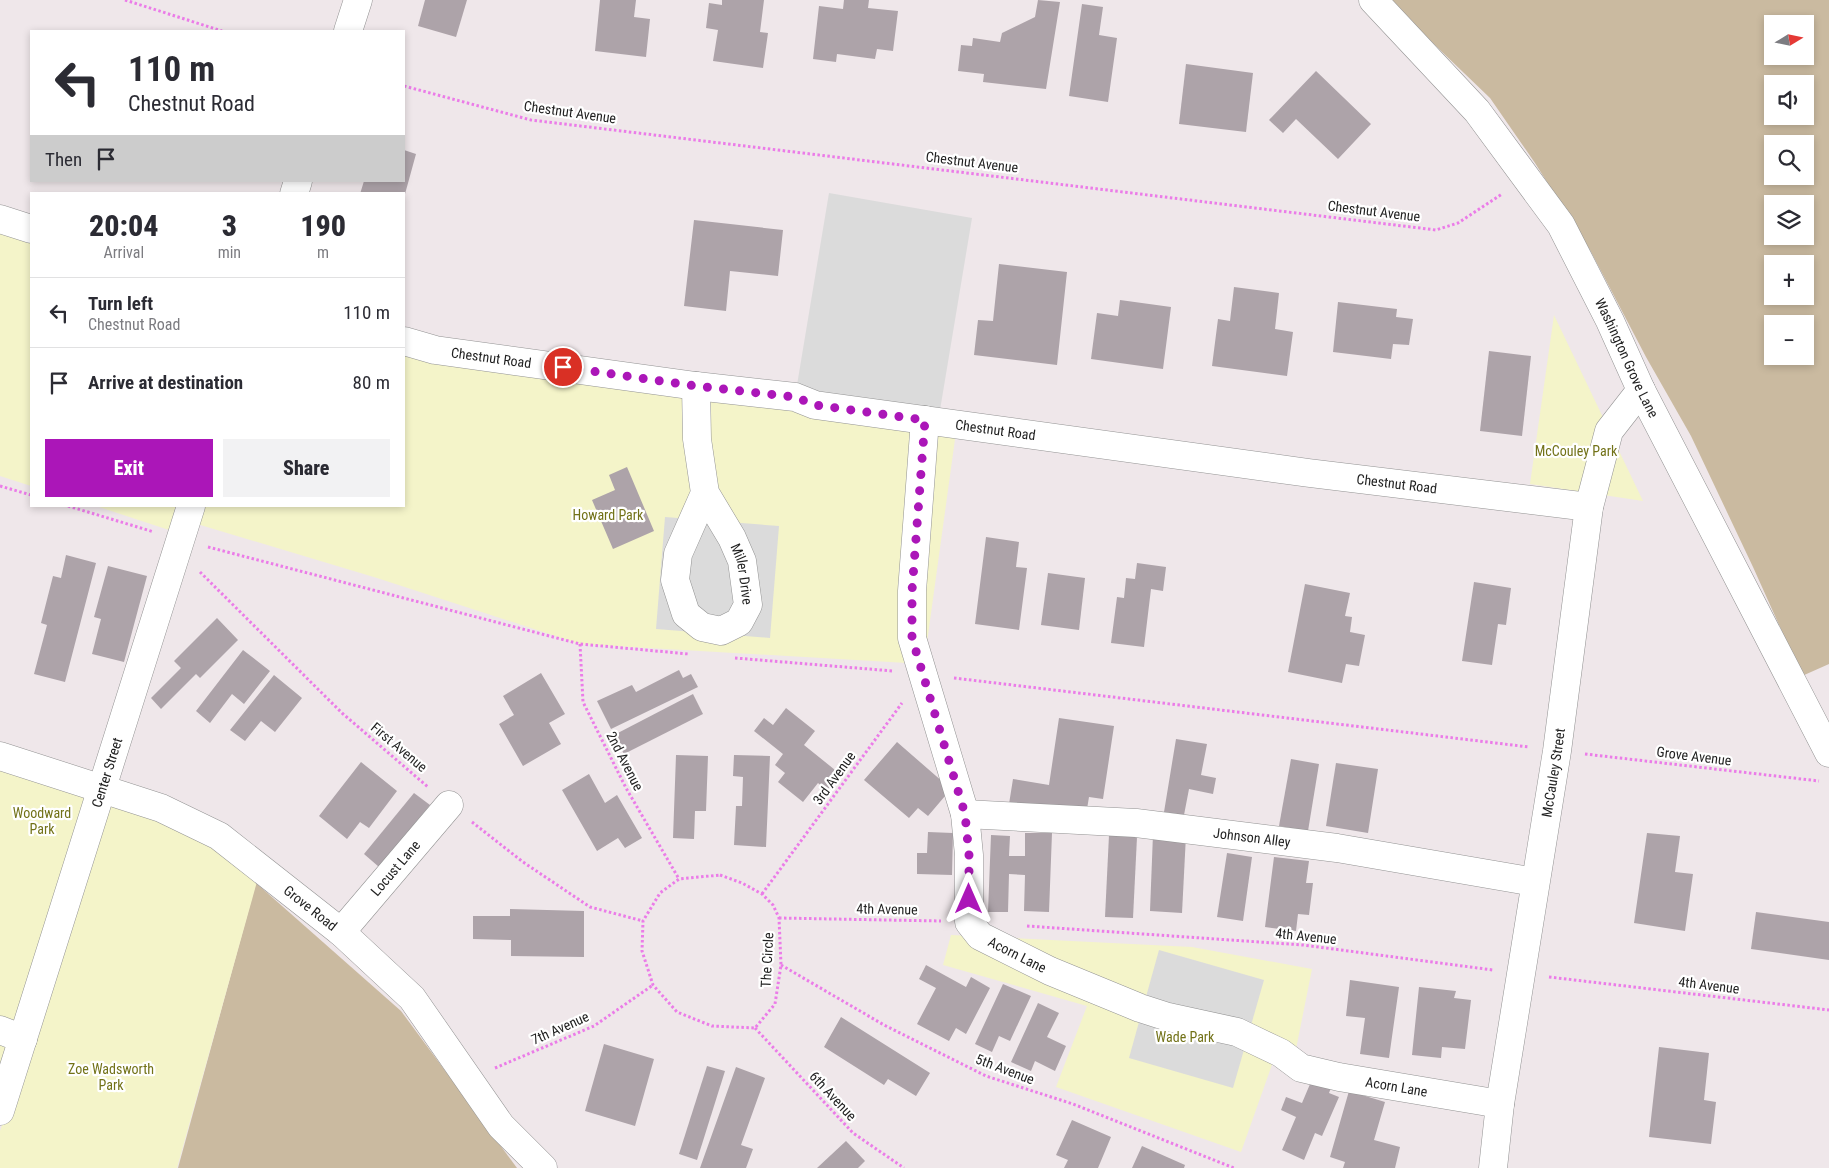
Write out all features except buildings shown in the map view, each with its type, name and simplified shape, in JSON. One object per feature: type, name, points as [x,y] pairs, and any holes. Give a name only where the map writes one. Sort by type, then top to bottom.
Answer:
[{"type":"street","points":[[348,30],[358,0]]},
{"type":"street","name":"Washington Grove Lane","points":[[1373,0],[1477,112],[1561,225],[1610,321],[1641,390],[1829,753]]},
{"type":"street","points":[[0,220],[30,229]]},
{"type":"street","name":"Chestnut Road","points":[[405,341],[436,350],[696,386],[795,397],[815,405],[1309,473],[1589,507]]},
{"type":"street","points":[[696,386],[697,439],[705,493]]},
{"type":"street","name":"McCauley Street","points":[[1493,1168],[1500,1104],[1557,751],[1589,507],[1609,431],[1641,390]]},
{"type":"street","points":[[925,420],[912,591],[912,638],[965,814],[969,855],[969,922]]},
{"type":"street","name":"Center Street","points":[[0,1112],[12,1034],[102,788],[191,507]]},
{"type":"street","name":"Grove Road","points":[[0,756],[161,808],[219,836],[342,932],[412,998],[500,1126],[543,1168]]},
{"type":"street","name":"Locust Lane","points":[[342,932],[449,805]]},
{"type":"street","name":"Johnson Alley","points":[[965,814],[1155,826],[1337,848],[1535,882]]},
{"type":"street","name":"Acorn Lane","points":[[969,922],[980,936],[1050,971],[1140,1008],[1168,1017],[1237,1032],[1281,1054],[1301,1068],[1339,1077],[1500,1104]]},
{"type":"path","points":[[125,0],[219,30]]},
{"type":"path","name":"Chestnut Avenue","points":[[405,86],[531,120],[1436,230],[1458,223],[1527,178]]},
{"type":"path","points":[[0,486],[30,495]]},
{"type":"path","points":[[71,507],[181,540],[580,644],[697,654]]},
{"type":"path","name":"First Avenue","points":[[181,540],[191,564],[342,713],[449,805],[523,862],[590,908],[643,922]]},
{"type":"path","name":"2nd Avenue","points":[[580,644],[582,702],[626,788],[679,879]]},
{"type":"path","name":"Grove Avenue","points":[[727,657],[922,674],[1824,782]]},
{"type":"path","name":"3rd Avenue","points":[[762,894],[922,674]]},
{"type":"path","name":"The Circle","points":[[679,879],[720,875],[742,883],[762,894],[773,905],[779,918],[781,965],[775,1004],[755,1028]]},
{"type":"path","points":[[679,879],[660,893],[643,922],[642,952],[653,985],[677,1012],[712,1026],[755,1028]]},
{"type":"path","name":"4th Avenue","points":[[779,918],[969,922]]},
{"type":"path","name":"4th Avenue","points":[[1017,925],[1303,945],[1521,974],[1829,1010]]},
{"type":"path","name":"5th Avenue","points":[[781,965],[884,1025],[986,1076],[1073,1104],[1234,1168]]},
{"type":"path","name":"7th Avenue","points":[[468,1079],[594,1026],[653,985]]},
{"type":"path","name":"6th Avenue","points":[[755,1028],[853,1133],[904,1168]]},
{"type":"shaded area","points":[[1388,0],[1829,0],[1829,664],[1802,676],[1691,436],[1646,357],[1590,250],[1535,163],[1490,98]]},
{"type":"shaded area","points":[[829,193],[972,218],[938,422],[795,397]]},
{"type":"shaded area","points":[[665,517],[779,526],[770,638],[656,629]]},
{"type":"shaded area","points":[[256,883],[401,1011],[517,1168],[178,1168]]},
{"type":"shaded area","points":[[1159,950],[1264,980],[1233,1088],[1129,1058]]},
{"type":"green space","points":[[0,223],[30,233],[30,486],[0,476]]},
{"type":"green space","name":"McCouley Park","points":[[1554,315],[1643,501],[1530,484]]},
{"type":"green space","name":"Howard Park","points":[[405,351],[956,432],[924,664],[580,644],[377,578],[197,524],[202,507],[405,507]]},
{"type":"green space","points":[[99,507],[176,507],[169,530]]},
{"type":"green space","name":"Woodward Park","points":[[0,762],[96,794],[0,1093]]},
{"type":"green space","name":"Zoe Wadsworth Park","points":[[110,800],[195,834],[258,878],[177,1168],[0,1168],[0,1131]]},
{"type":"green space","name":"Wade Park","points":[[951,935],[1192,947],[1312,969],[1294,1059],[1274,1059],[1241,1152],[1056,1087],[1087,1006],[943,965]]},
{"type":"route","points":[[563,367],[696,386],[795,397],[815,405],[925,420],[912,591],[912,638],[965,814],[969,855],[969,899]]}]
